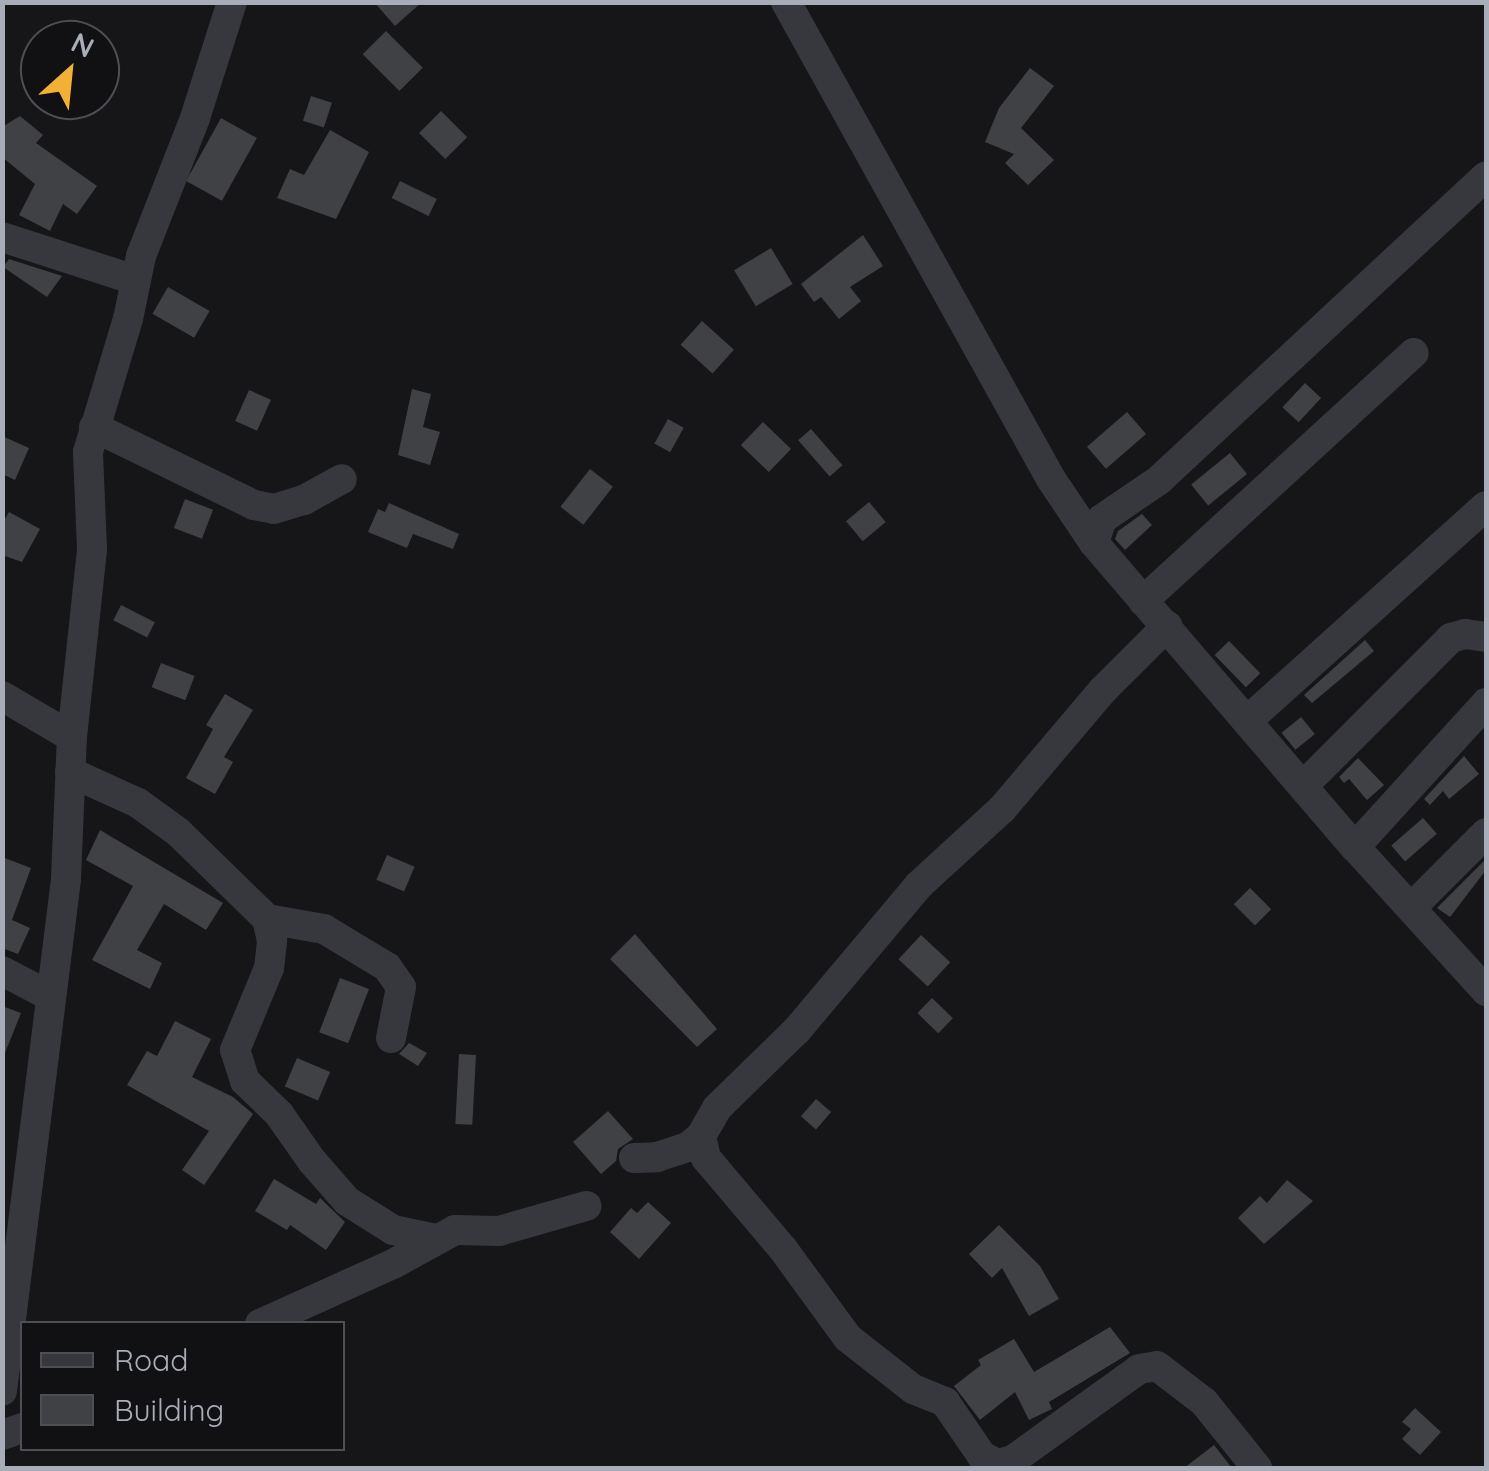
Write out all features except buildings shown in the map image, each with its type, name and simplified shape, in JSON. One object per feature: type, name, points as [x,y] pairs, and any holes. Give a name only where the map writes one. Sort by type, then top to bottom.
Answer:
[{"type":"street","points":[[2,1390],[66,878],[72,736],[92,549],[88,452],[128,319],[134,280],[232,2]]},
{"type":"street","points":[[786,2],[916,242],[1090,525],[1144,601],[1355,847],[1414,906],[1486,991]]},
{"type":"street","points":[[1090,525],[1159,480],[1486,176]]},
{"type":"street","points":[[2,238],[134,280]]},
{"type":"street","points":[[1144,601],[1414,353]]},
{"type":"street","points":[[94,427],[254,506],[274,509],[304,500],[342,479]]},
{"type":"street","points":[[1247,721],[1486,506]]},
{"type":"street","points":[[634,1158],[658,1157],[688,1147],[700,1136],[717,1108],[797,1030],[920,885],[1002,809],[1103,690],[1167,626]]},
{"type":"street","points":[[1303,786],[1451,638],[1465,634],[1486,637]]},
{"type":"street","points":[[2,696],[72,736]]},
{"type":"street","points":[[1355,847],[1486,703]]},
{"type":"street","points":[[70,772],[138,803],[178,832],[267,918],[324,930],[387,967],[400,987],[391,1038]]},
{"type":"street","points":[[1414,906],[1486,833]]},
{"type":"street","points":[[267,918],[272,941],[268,968],[235,1050],[244,1080],[279,1114],[312,1162],[347,1201],[393,1230],[436,1239]]},
{"type":"street","points":[[2,971],[50,996]]},
{"type":"street","points":[[700,1136],[706,1158],[783,1249],[848,1338],[913,1389],[944,1402],[982,1456],[998,1464],[1013,1460],[1139,1369],[1157,1366],[1204,1402],[1257,1468]]},
{"type":"street","points":[[267,1321],[395,1263],[455,1230],[499,1231],[586,1206]]}]
